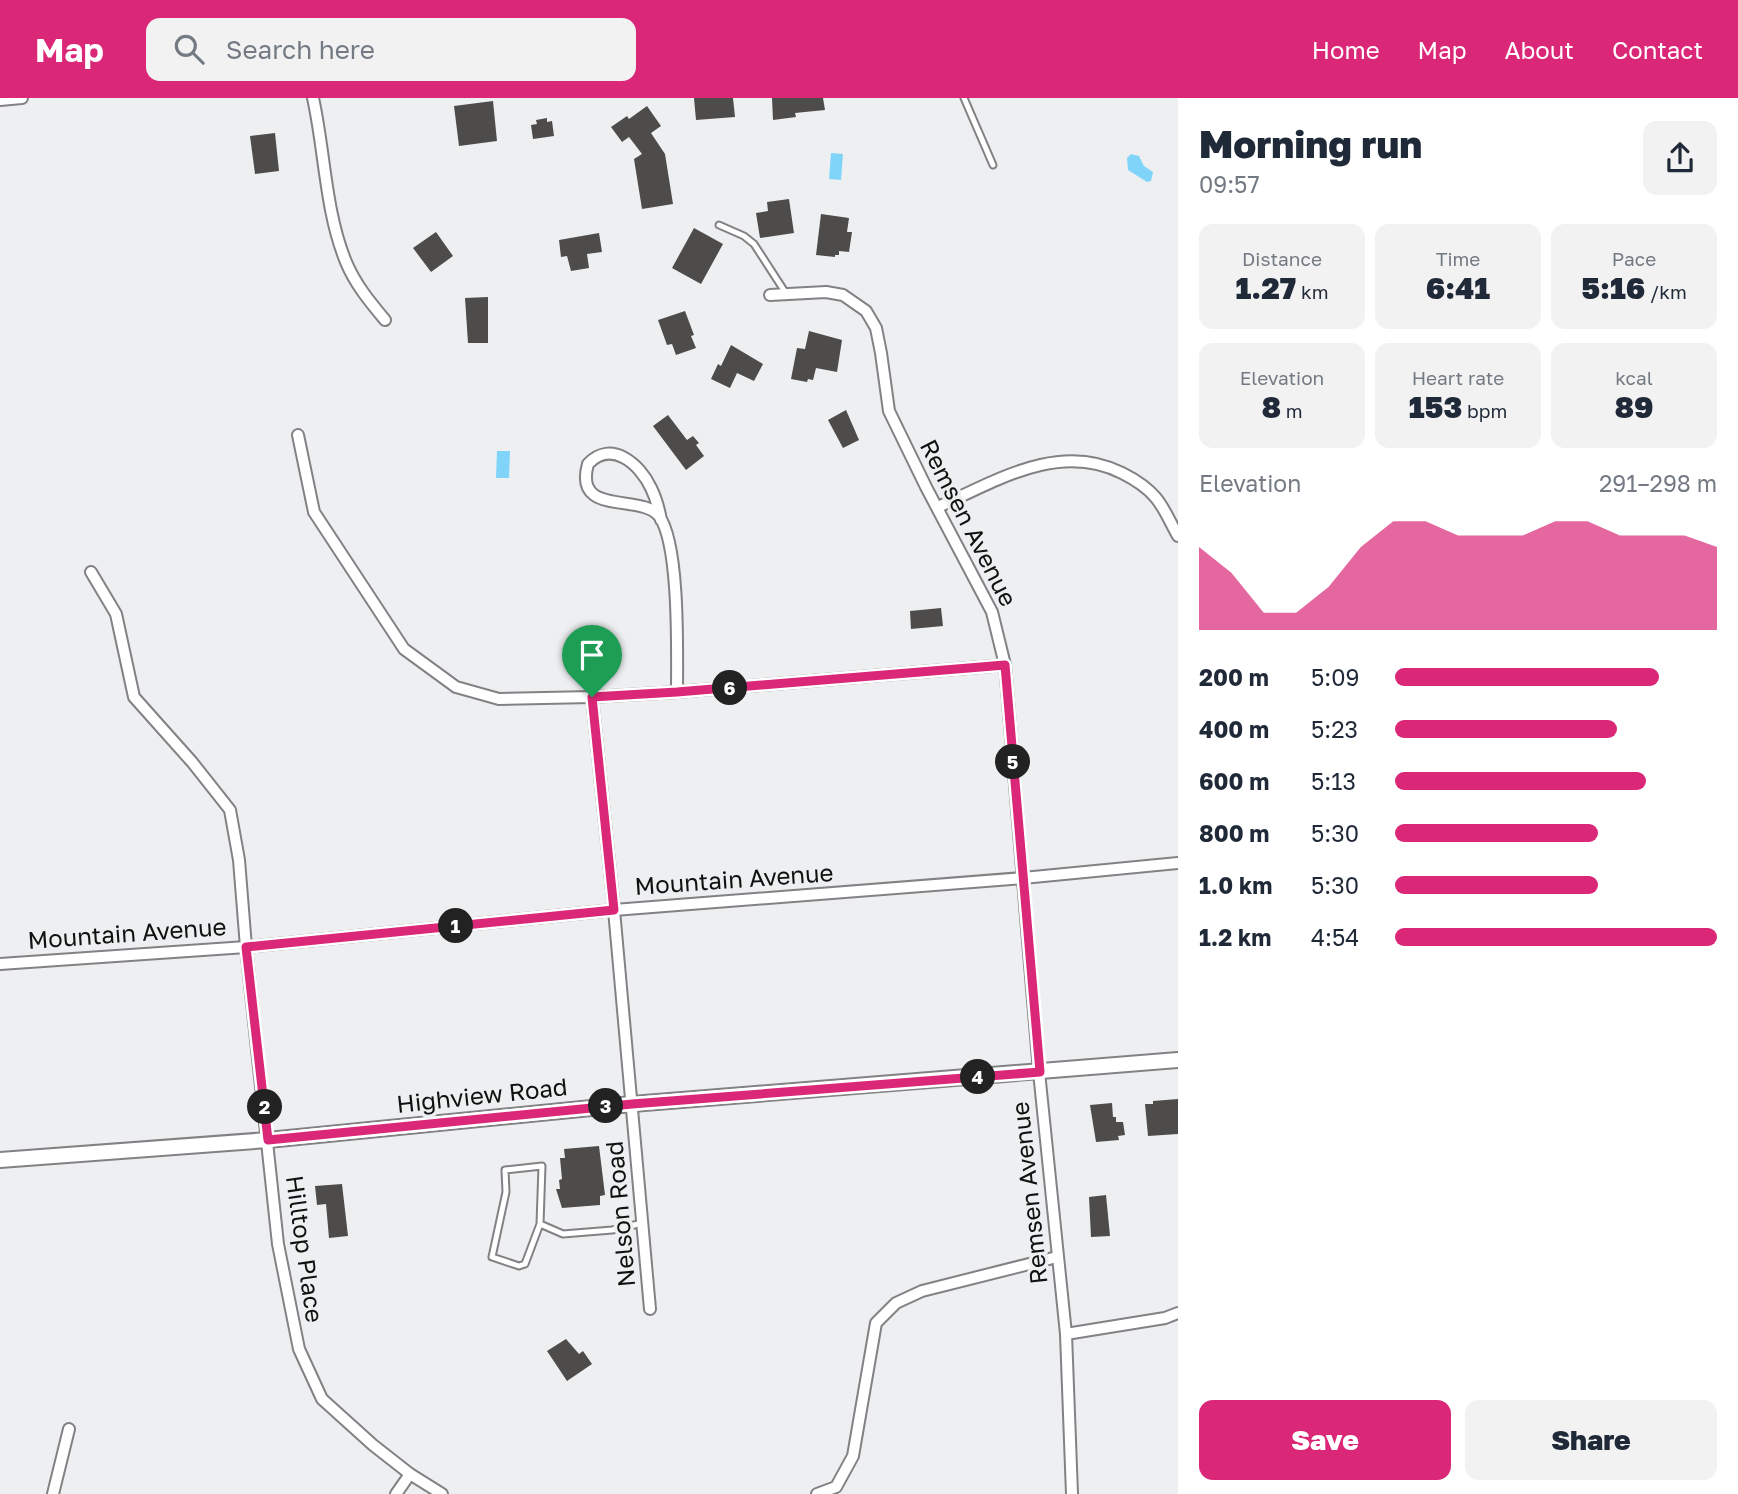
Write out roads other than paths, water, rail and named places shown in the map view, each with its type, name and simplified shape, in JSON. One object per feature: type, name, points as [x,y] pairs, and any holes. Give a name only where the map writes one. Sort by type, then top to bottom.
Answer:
[{"type":"street","points":[[0,100],[22,98]]},
{"type":"street","points":[[313,98],[333,218],[346,262],[363,293],[385,320]]},
{"type":"street","name":"Remsen Avenue","points":[[770,295],[826,292],[843,295],[866,311],[876,328],[889,411],[992,612],[1005,665],[1040,1072],[1066,1334],[1072,1494]]},
{"type":"street","points":[[298,435],[314,512],[404,649],[456,687],[499,699],[592,697],[1005,665]]},
{"type":"street","points":[[661,520],[649,509],[612,502],[595,495],[586,480],[588,464],[598,454],[606,452],[623,457],[635,466],[650,486],[670,547],[676,613],[677,692]]},
{"type":"street","points":[[938,507],[1027,467],[1067,460],[1087,461],[1105,464],[1134,479],[1157,498],[1178,536]]},
{"type":"street","name":"Hilltop Place","points":[[91,572],[116,614],[134,697],[192,762],[230,810],[239,860],[278,1244],[299,1349],[322,1399],[373,1445],[410,1474],[442,1494]]},
{"type":"street","name":"Nelson Road","points":[[592,697],[650,1309]]},
{"type":"street","name":"Mountain Avenue","points":[[0,964],[246,947],[614,910],[1178,863]]},
{"type":"street","name":"Highview Road","points":[[0,1160],[268,1140],[632,1104],[1178,1060]]},
{"type":"street","points":[[817,1494],[836,1487],[853,1456],[876,1323],[896,1303],[922,1291],[1057,1258]]},
{"type":"street","points":[[1066,1334],[1165,1318],[1178,1313]]},
{"type":"street","points":[[53,1494],[69,1429]]},
{"type":"street","points":[[396,1494],[410,1474]]},
{"type":"lane","points":[[964,98],[993,164]]},
{"type":"lane","points":[[719,225],[744,236],[754,244],[787,295]]},
{"type":"lane","points":[[542,1166],[540,1224],[525,1264],[519,1266],[492,1257],[506,1192],[505,1170],[542,1166]]},
{"type":"lane","points":[[540,1224],[563,1234],[612,1230],[643,1223]]},
{"type":"water","points":[[831,153],[843,154],[841,180],[829,179]]},
{"type":"water","points":[[1131,154],[1139,156],[1144,166],[1153,172],[1151,181],[1147,182],[1128,170],[1127,158]]},
{"type":"water","points":[[497,451],[510,451],[509,478],[496,478]]}]
